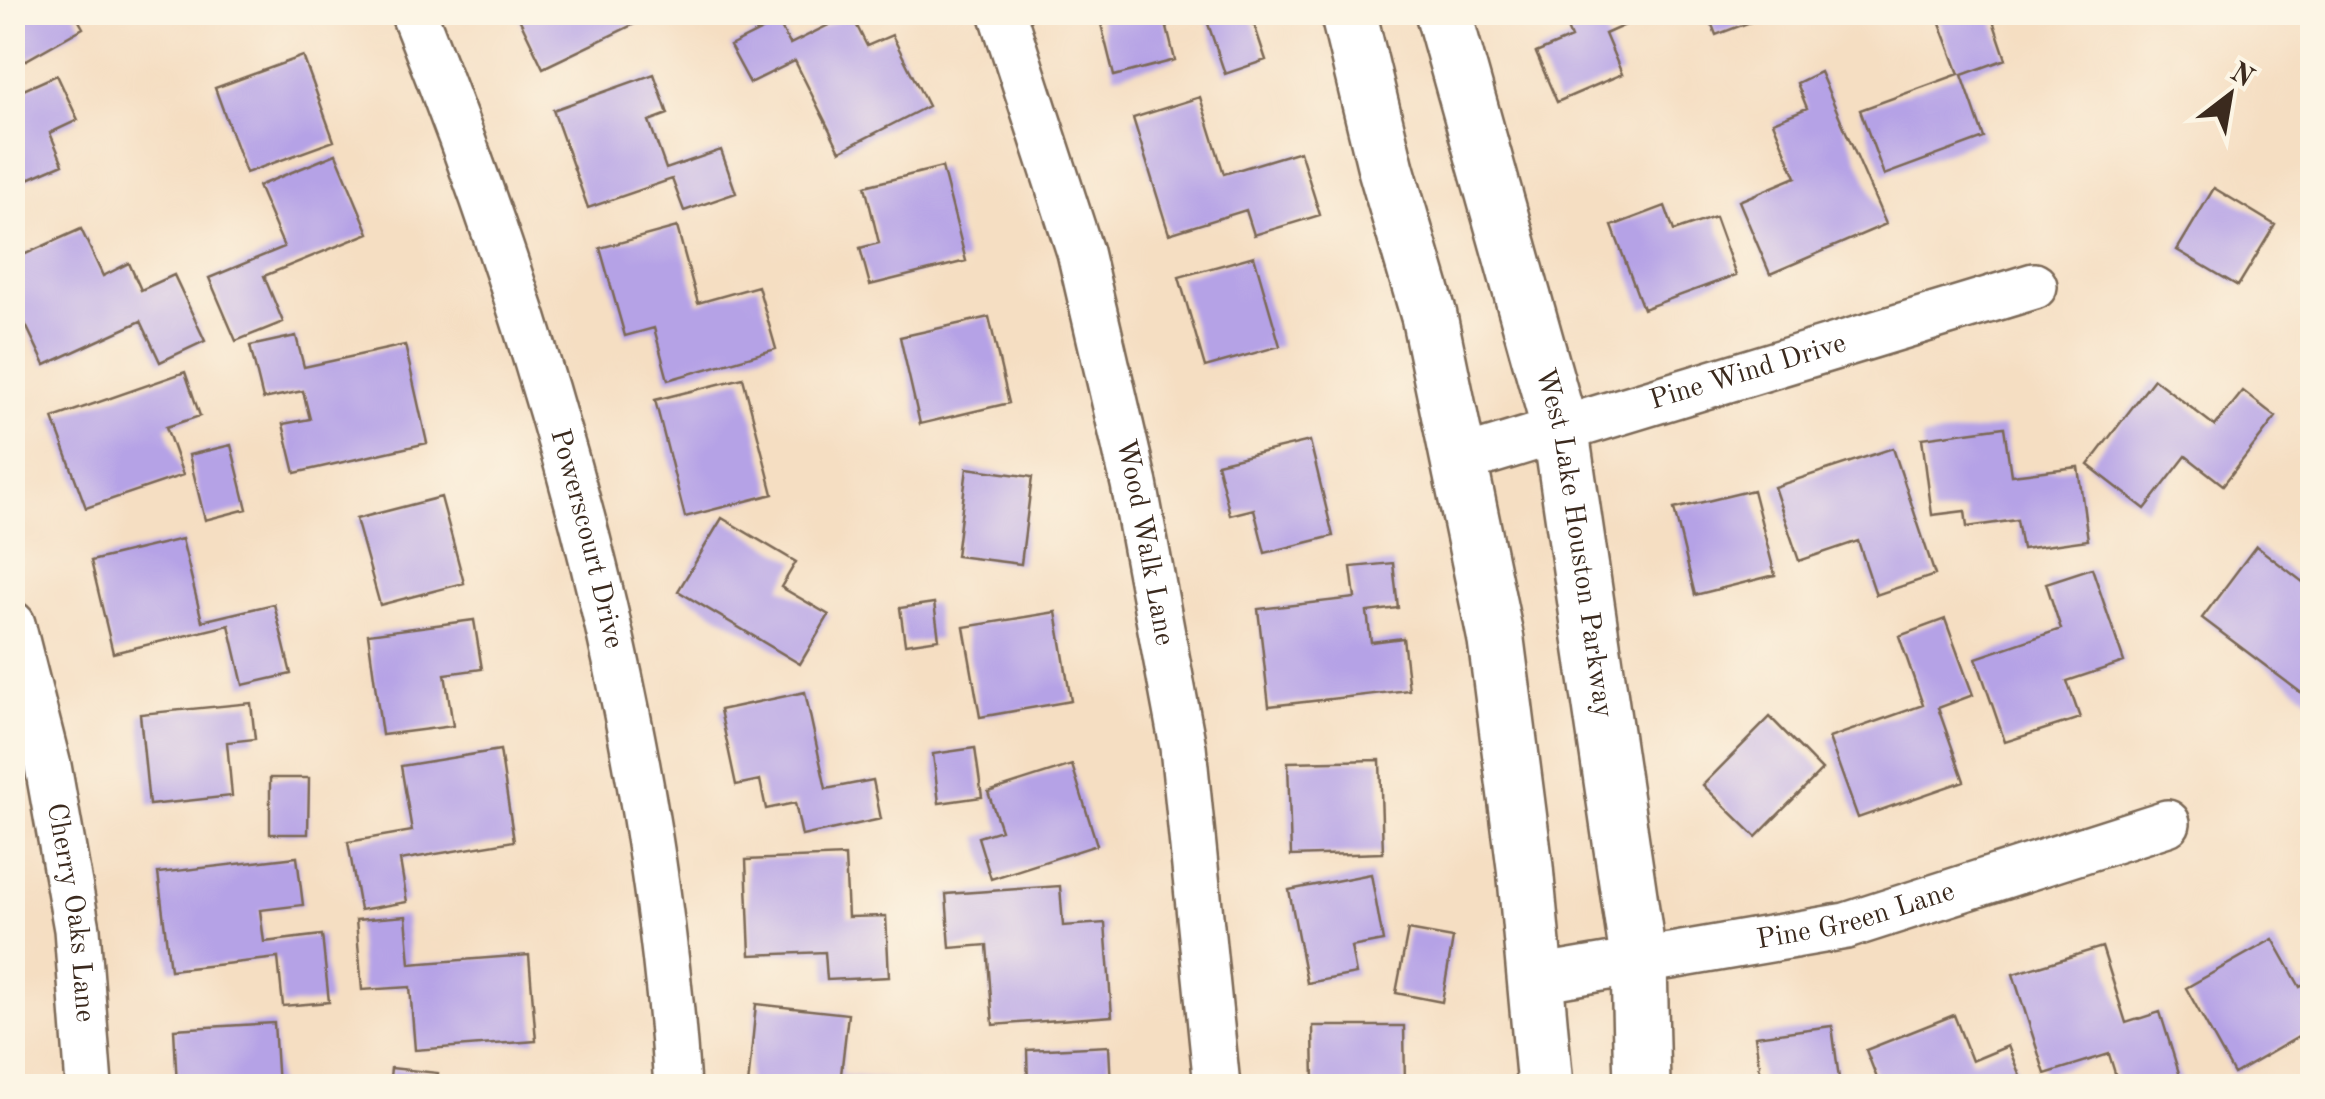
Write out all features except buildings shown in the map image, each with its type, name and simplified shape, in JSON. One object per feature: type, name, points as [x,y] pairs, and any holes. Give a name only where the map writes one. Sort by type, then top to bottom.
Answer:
[{"type":"main road","points":[[1348,12],[1386,169],[1429,316],[1496,640],[1546,1086]]},
{"type":"main road","name":"West Lake Houston Parkway","points":[[1443,12],[1561,433],[1639,964],[1642,1086]]},
{"type":"street","name":"Powerscourt Drive","points":[[413,12],[476,170],[536,349],[572,483],[624,706],[653,872],[677,1086]]},
{"type":"street","name":"Wood Walk Lane","points":[[1002,12],[1080,252],[1134,484],[1183,747],[1217,1086]]},
{"type":"street","name":"Pine Wind Drive","points":[[1461,460],[1561,433],[2034,286]]},
{"type":"street","name":"Cherry Oaks Lane","points":[[12,624],[48,766],[77,928],[89,1086]]},
{"type":"street","name":"Pine Green Lane","points":[[1537,980],[1846,926],[2168,823]]}]
